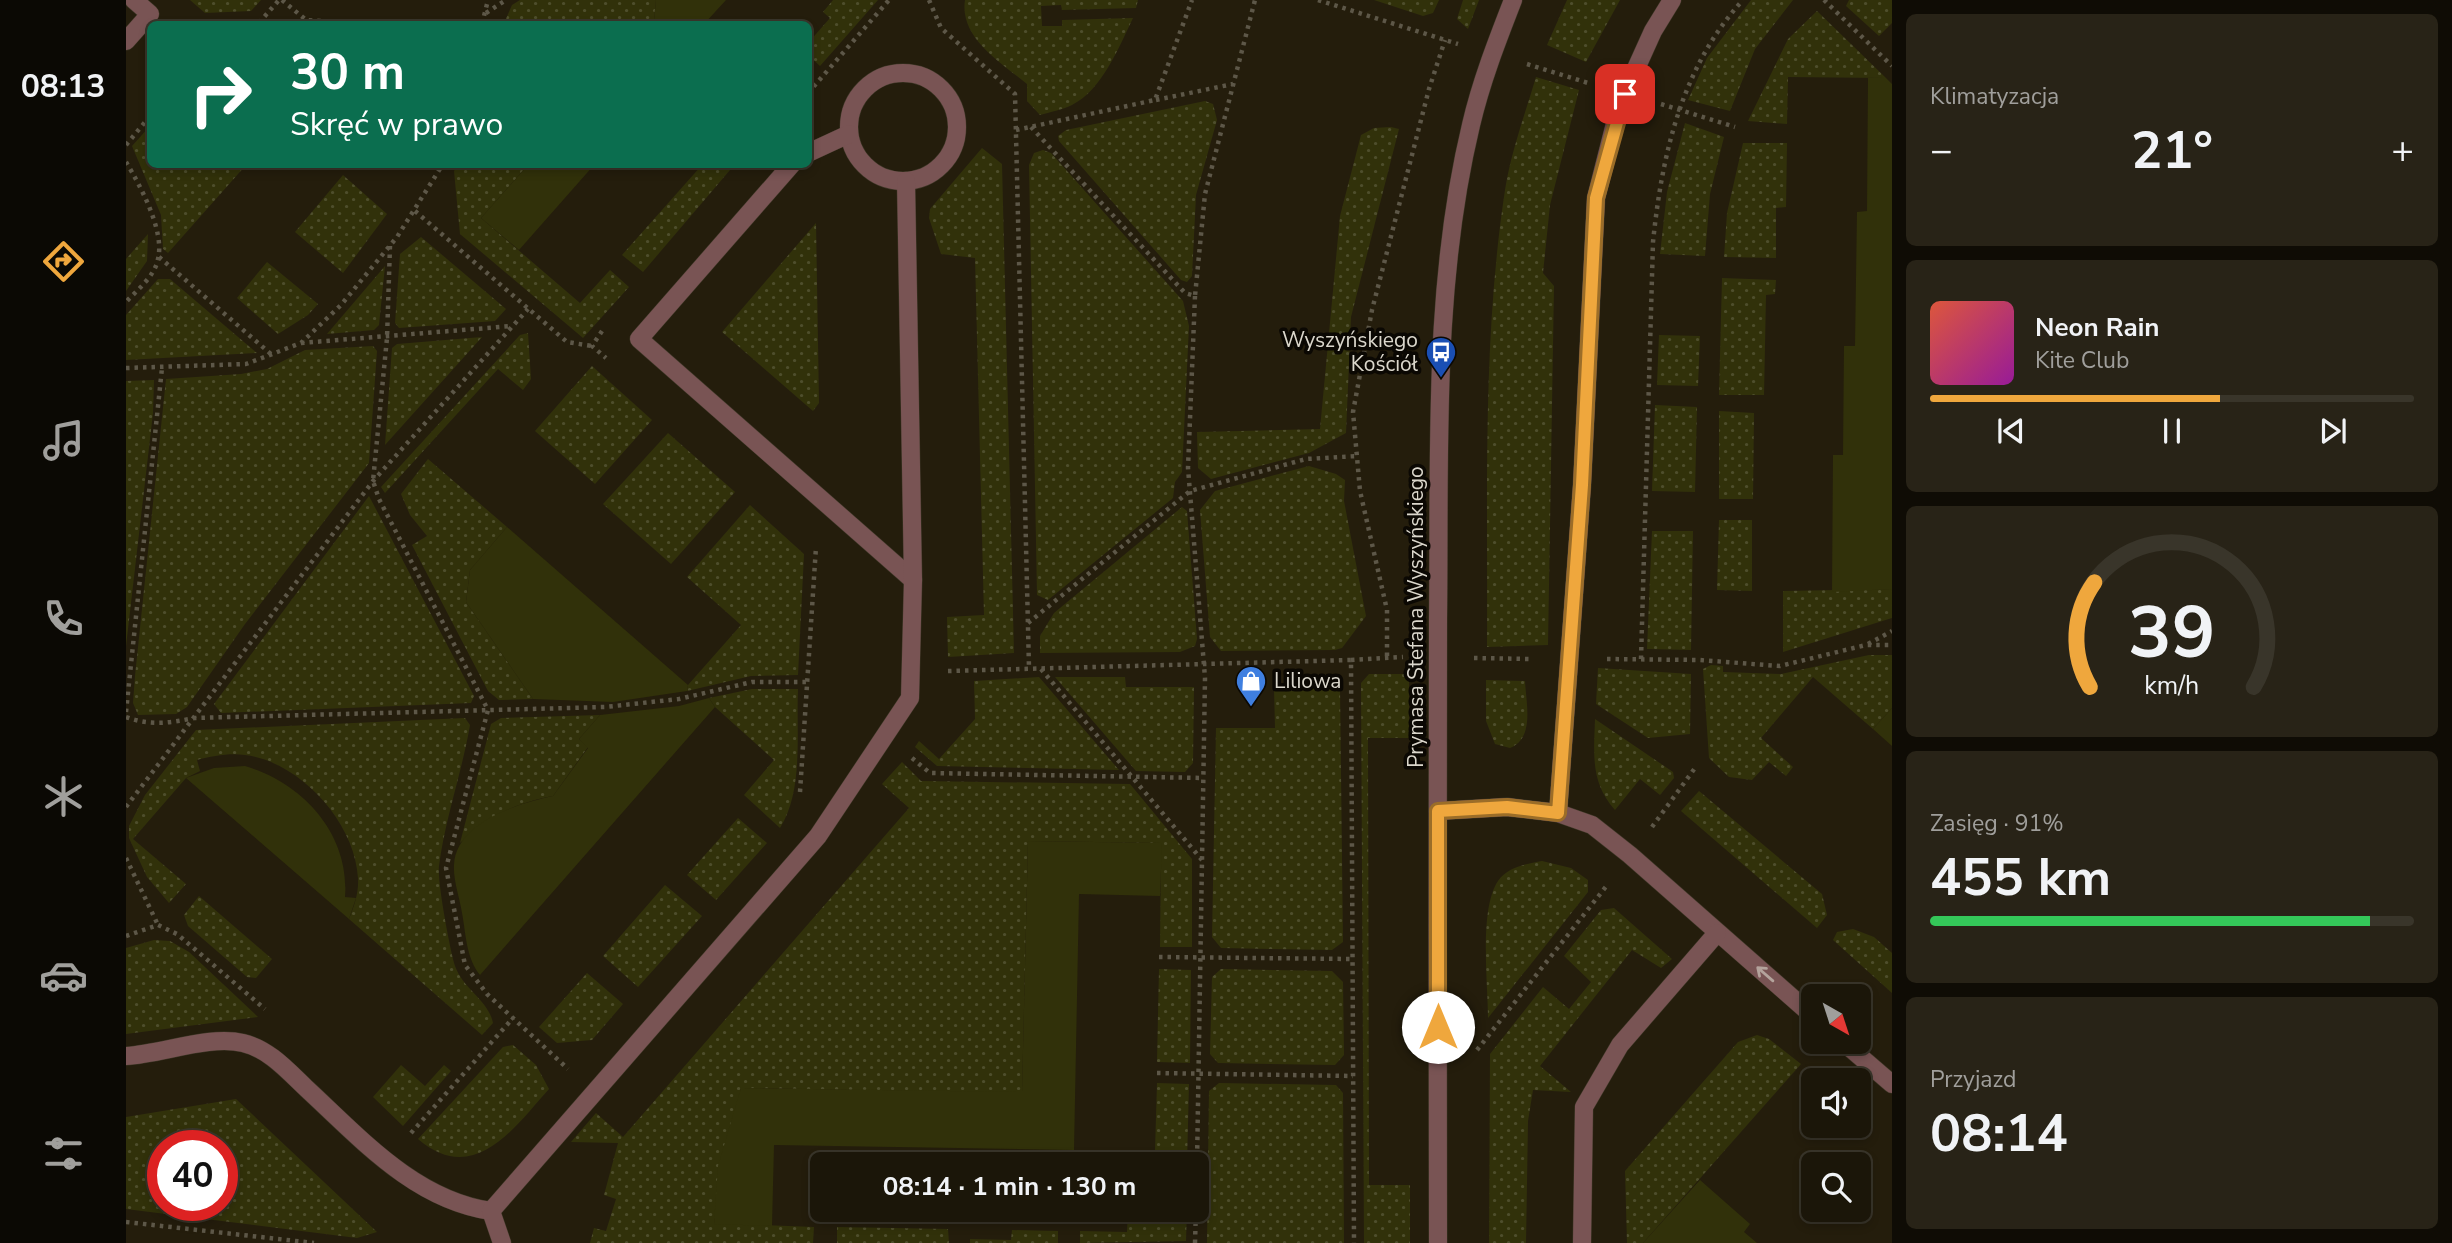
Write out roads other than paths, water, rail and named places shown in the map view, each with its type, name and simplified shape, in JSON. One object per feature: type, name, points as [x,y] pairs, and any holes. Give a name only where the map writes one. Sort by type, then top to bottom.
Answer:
[{"type":"street","points":[[126,41],[150,14],[134,0]]},
{"type":"street","name":"Prymasa Stefana Wyszyńskiego","points":[[1438,1243],[1438,658],[1441,379],[1445,286],[1455,206],[1471,125],[1492,53],[1513,0]]},
{"type":"street","points":[[1558,813],[1582,485],[1596,198],[1620,104],[1653,31],[1672,0]]},
{"type":"street","points":[[914,74],[930,80],[944,92],[953,106],[955,140],[949,155],[937,168],[906,181],[890,179],[869,168],[854,149],[849,134],[850,117],[866,87],[881,78],[914,74]]},
{"type":"street","points":[[812,151],[849,134]]},
{"type":"street","points":[[789,168],[639,340],[913,580]]},
{"type":"street","points":[[491,1211],[818,836],[910,698],[913,580],[906,181]]},
{"type":"street","points":[[1438,811],[1507,807],[1558,813],[1592,825],[1630,855],[1801,1006]]},
{"type":"street","points":[[1582,1243],[1584,1107],[1620,1045],[1717,933]]},
{"type":"street","points":[[126,1056],[229,1041],[261,1049],[381,1158],[446,1199],[469,1208],[491,1211]]},
{"type":"street","points":[[1857,1054],[1892,1084]]},
{"type":"street","points":[[491,1211],[502,1243]]},
{"type":"place","name":"Wyszyńskiego Kościół","points":[[1441,379]]},
{"type":"place","name":"Liliowa","points":[[1251,708]]}]
